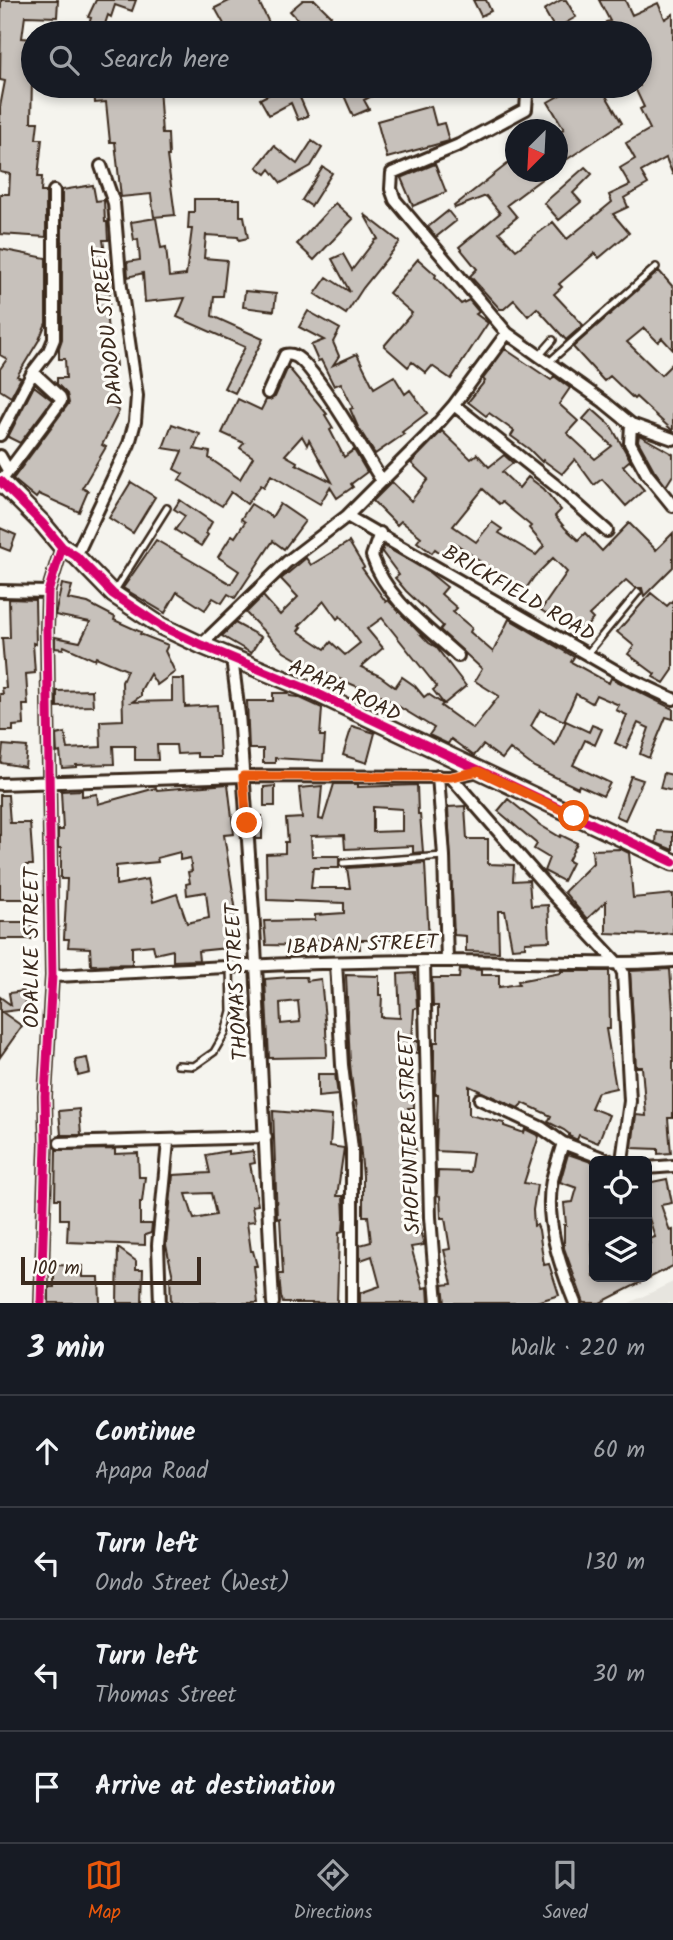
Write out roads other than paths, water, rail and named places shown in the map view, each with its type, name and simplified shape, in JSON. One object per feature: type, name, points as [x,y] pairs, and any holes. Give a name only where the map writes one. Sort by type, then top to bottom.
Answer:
[{"type":"street","points":[[527,98],[526,109],[459,145],[392,173],[391,189],[395,200],[507,333],[631,424],[673,439]]},
{"type":"street","name":"DAWODU STREET","points":[[76,556],[129,444],[135,422],[137,396],[121,287],[114,203],[101,166]]},
{"type":"street","points":[[0,435],[33,372],[49,351],[54,339],[54,191]]},
{"type":"street","points":[[201,645],[287,562],[347,516],[382,481],[454,405],[507,333]]},
{"type":"street","points":[[268,393],[285,355],[294,355],[302,361],[382,481]]},
{"type":"street","points":[[3,477],[61,401],[33,372]]},
{"type":"street","points":[[454,405],[555,485],[607,531]]},
{"type":"street","points":[[631,424],[630,443],[647,474],[673,506]]},
{"type":"street","points":[[0,456],[3,477]]},
{"type":"street","name":"APAPA ROAD","points":[[3,477],[62,547],[76,556],[113,594],[161,626],[314,692],[673,862]]},
{"type":"street","name":"BRICKFIELD ROAD","points":[[347,516],[628,678],[671,696]]},
{"type":"street","points":[[380,533],[372,555],[384,584],[399,604],[458,656]]},
{"type":"street","name":"ODALIKE STREET","points":[[41,1303],[45,1096],[52,976],[48,592],[62,547]]},
{"type":"street","points":[[0,591],[48,592]]},
{"type":"street","name":"THOMAS STREET","points":[[232,658],[256,967],[273,1303]]},
{"type":"street","points":[[0,784],[243,776],[451,777],[479,771]]},
{"type":"street","points":[[438,776],[444,856],[447,961]]},
{"type":"street","points":[[451,777],[619,965],[623,973],[630,1101],[623,1156]]},
{"type":"street","name":"IBADAN STREET","points":[[52,976],[336,963],[447,961],[619,965],[673,961]]},
{"type":"street","name":"SHOFUNTERE STREET","points":[[424,962],[430,1217],[437,1303]]},
{"type":"street","points":[[336,963],[342,1065],[352,1149],[352,1303]]},
{"type":"street","points":[[480,1099],[542,1128],[562,1143],[597,1156]]},
{"type":"street","points":[[60,1143],[266,1138]]},
{"type":"street","points":[[160,1303],[158,1245],[168,1142]]},
{"type":"street","points":[[562,1143],[551,1182],[551,1216],[561,1267],[572,1302]]},
{"type":"street","points":[[652,1168],[673,1166]]},
{"type":"lane","points":[[544,359],[656,267]]},
{"type":"lane","points":[[544,359],[553,340]]},
{"type":"lane","points":[[113,594],[167,508]]},
{"type":"lane","points":[[587,654],[638,592]]},
{"type":"lane","points":[[343,863],[444,856]]},
{"type":"lane","points":[[177,1065],[194,1066],[214,1052],[225,1032],[230,1010],[230,968]]}]
